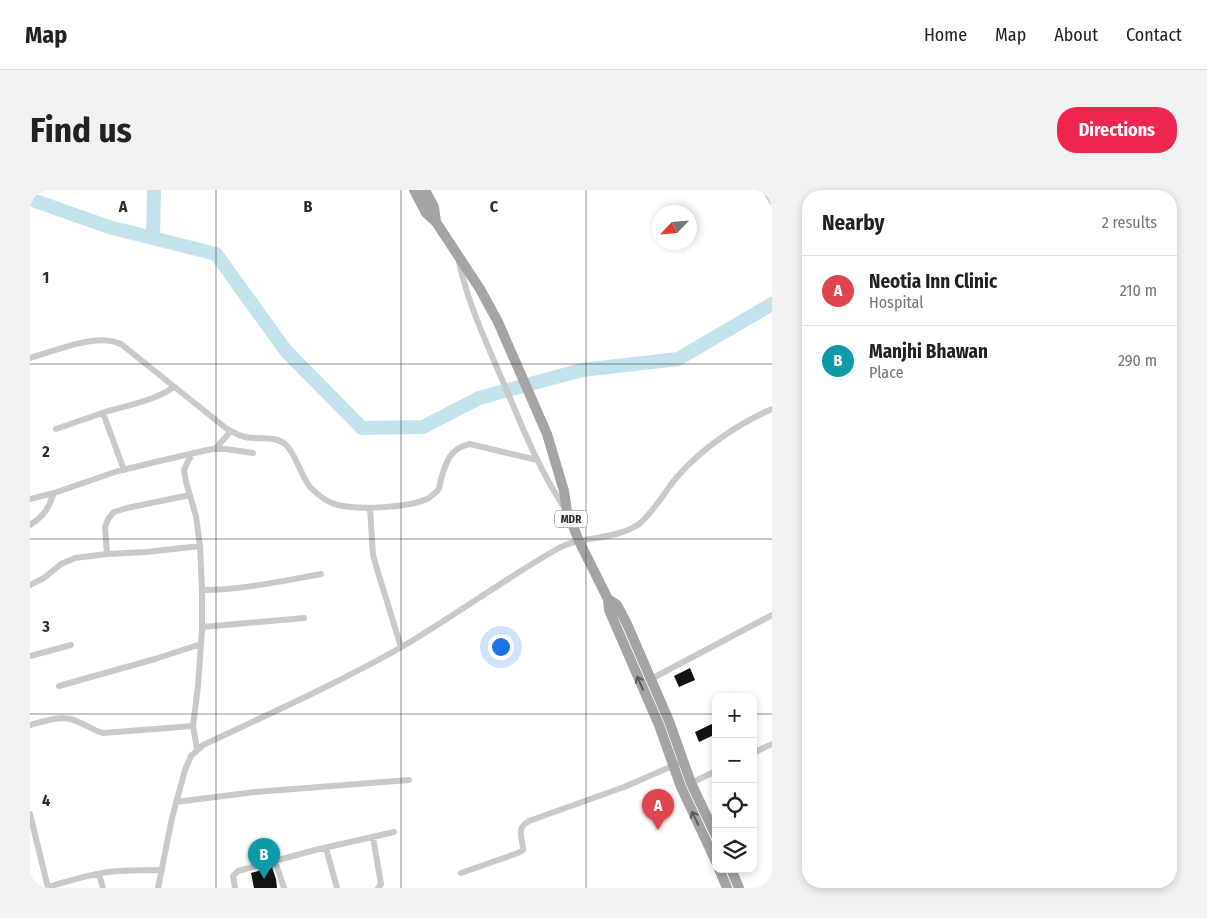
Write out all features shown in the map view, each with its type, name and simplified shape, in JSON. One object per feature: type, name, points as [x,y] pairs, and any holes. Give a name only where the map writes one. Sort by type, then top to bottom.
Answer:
[{"type":"main road","name":"MDR","points":[[414,190],[426,213],[436,222],[480,289],[498,322],[547,434],[564,491],[567,511],[579,541],[608,599],[609,610],[659,725],[681,788],[712,854]]},
{"type":"main road","name":"MDR","points":[[427,190],[434,207],[436,222]]},
{"type":"main road","name":"MDR","points":[[608,599],[617,605],[627,624],[669,721],[691,783],[712,828]]},
{"type":"main road","points":[[721,873],[728,888]]},
{"type":"main road","points":[[733,873],[739,888]]},
{"type":"street","points":[[765,190],[772,202]]},
{"type":"street","points":[[458,256],[464,282],[480,330],[537,460],[567,511]]},
{"type":"street","points":[[30,358],[95,340],[121,344],[231,431],[246,437],[277,439],[286,445],[308,485],[327,501],[338,505],[370,508],[403,505],[429,498],[438,490],[445,466],[454,451],[470,444],[537,460]]},
{"type":"street","points":[[56,429],[160,395],[174,387]]},
{"type":"street","points":[[158,888],[176,802],[190,756],[197,749],[347,677],[453,616],[559,548],[579,541],[605,537],[639,524],[648,516],[686,467],[737,427],[772,409]]},
{"type":"street","points":[[103,413],[124,470]]},
{"type":"street","points":[[215,449],[231,431]]},
{"type":"street","points":[[30,498],[54,493],[124,470],[193,453],[226,449],[253,453]]},
{"type":"street","points":[[193,453],[184,470],[196,516],[200,546],[202,627],[198,686],[192,726],[197,749]]},
{"type":"street","points":[[30,525],[44,514],[54,493]]},
{"type":"street","points":[[107,554],[105,527],[108,519],[114,512],[190,495]]},
{"type":"street","points":[[370,508],[373,555],[401,647]]},
{"type":"street","points":[[30,585],[44,578],[60,564],[75,558],[200,546]]},
{"type":"street","points":[[202,590],[221,590],[274,583],[321,574]]},
{"type":"street","points":[[651,679],[772,615]]},
{"type":"street","points":[[202,627],[304,618]]},
{"type":"street","points":[[59,686],[201,644]]},
{"type":"street","points":[[30,656],[71,645]]},
{"type":"street","points":[[30,725],[54,719],[69,718],[104,734],[192,726]]},
{"type":"street","points":[[757,751],[772,744]]},
{"type":"street","points":[[461,873],[523,850],[520,833],[521,827],[529,821],[624,787],[684,762]]},
{"type":"street","points":[[681,788],[712,773]]},
{"type":"street","points":[[176,802],[255,792],[409,780]]},
{"type":"street","points":[[30,814],[48,887],[122,870],[162,870]]},
{"type":"street","points":[[236,888],[233,876],[238,871],[394,832]]},
{"type":"street","points":[[373,837],[381,884],[378,888]]},
{"type":"street","points":[[326,848],[337,888]]},
{"type":"street","points":[[275,861],[284,888]]},
{"type":"street","points":[[99,874],[103,888]]},
{"type":"building","points":[[690,668],[695,680],[679,687],[674,676]]},
{"type":"building","points":[[712,724],[712,736],[699,742],[695,732]]},
{"type":"building","points":[[272,867],[277,888],[254,888],[251,873]]},
{"type":"waterway","points":[[153,238],[154,190]]},
{"type":"waterway","points":[[30,199],[109,227],[216,254],[286,351],[362,428],[423,427],[479,398],[582,370],[678,359],[772,304]]},
{"type":"place","name":"Neotia Inn Clinic","points":[[658,830]]},
{"type":"place","name":"Manjhi Bhawan","points":[[264,879]]}]
